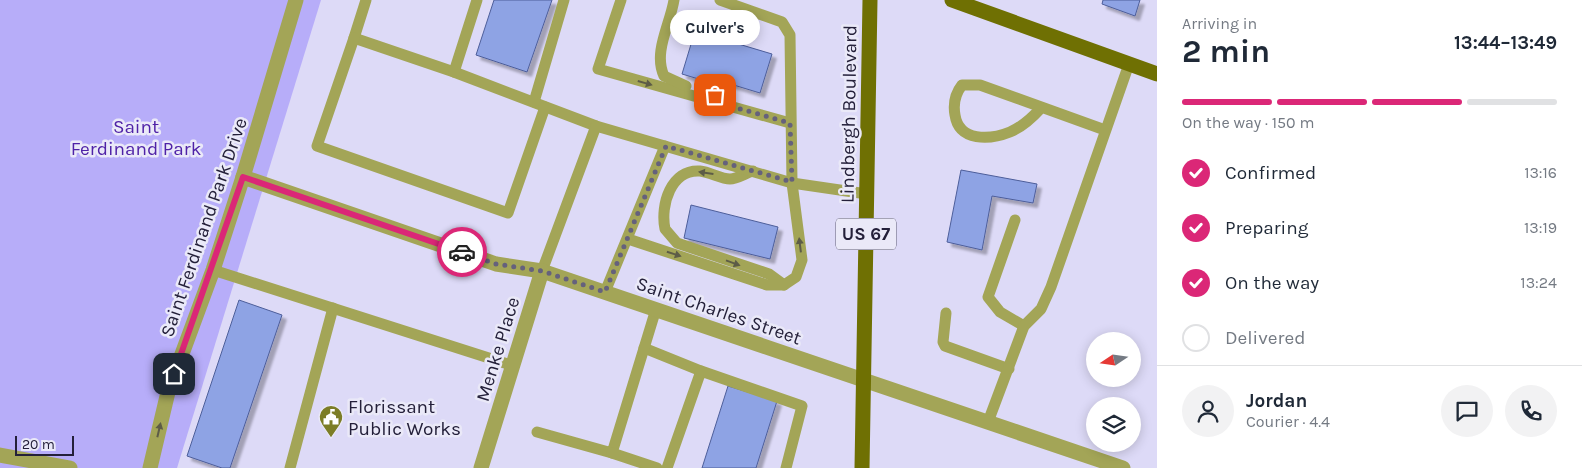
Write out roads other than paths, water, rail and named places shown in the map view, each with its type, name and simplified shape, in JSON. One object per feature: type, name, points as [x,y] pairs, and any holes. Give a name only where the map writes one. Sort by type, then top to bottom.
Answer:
[{"type":"main road","name":"Lindbergh Boulevard","points":[[862,468],[870,0]]},
{"type":"main road","points":[[952,0],[1157,74]]},
{"type":"street","name":"Saint Ferdinand Park Drive","points":[[150,468],[168,392],[213,270],[296,0]]},
{"type":"street","name":"Saint Charles Street","points":[[243,177],[496,264],[542,271],[1123,468]]},
{"type":"street","name":"Menke Place","points":[[480,468],[514,366],[542,271]]},
{"type":"street","points":[[0,455],[70,468]]},
{"type":"lane","points":[[366,0],[317,146],[508,213],[540,104],[564,0]]},
{"type":"lane","points":[[454,72],[477,0]]},
{"type":"lane","points":[[620,0],[598,69],[790,123]]},
{"type":"lane","points":[[674,0],[660,52],[659,66],[664,76],[673,82],[715,95],[723,104]]},
{"type":"lane","points":[[628,239],[767,285],[784,285],[796,278],[802,260],[792,182],[790,35],[782,22],[740,3],[720,0]]},
{"type":"lane","points":[[354,38],[454,72],[596,126],[792,182],[867,194]]},
{"type":"lane","points":[[988,422],[1024,326],[1041,309],[1051,287],[1129,64]]},
{"type":"lane","points":[[1041,108],[1021,126],[1010,132],[982,138],[962,131],[956,122],[954,102],[962,86],[980,85],[1105,130]]},
{"type":"lane","points":[[542,271],[596,126]]},
{"type":"lane","points":[[605,292],[666,146]]},
{"type":"lane","points":[[753,171],[731,179],[698,171],[686,173],[676,179],[671,187],[665,207],[665,229],[677,243],[769,274],[784,285]]},
{"type":"lane","points":[[1015,220],[988,297],[1000,312],[1024,326]]},
{"type":"lane","points":[[213,270],[514,366]]},
{"type":"lane","points":[[290,468],[333,308]]},
{"type":"lane","points":[[612,453],[656,310]]},
{"type":"lane","points":[[946,313],[943,342],[945,346],[1009,369]]},
{"type":"lane","points":[[644,348],[702,371],[802,406],[786,468]]},
{"type":"lane","points":[[667,468],[702,371]]},
{"type":"lane","points":[[537,432],[657,468]]},
{"type":"place","name":"Culver's","points":[[715,95]]},
{"type":"place","name":"Florissant Public Works","points":[[331,438]]},
{"type":"park label","name":"Saint Ferdinand Park","points":[[136,137]]}]
